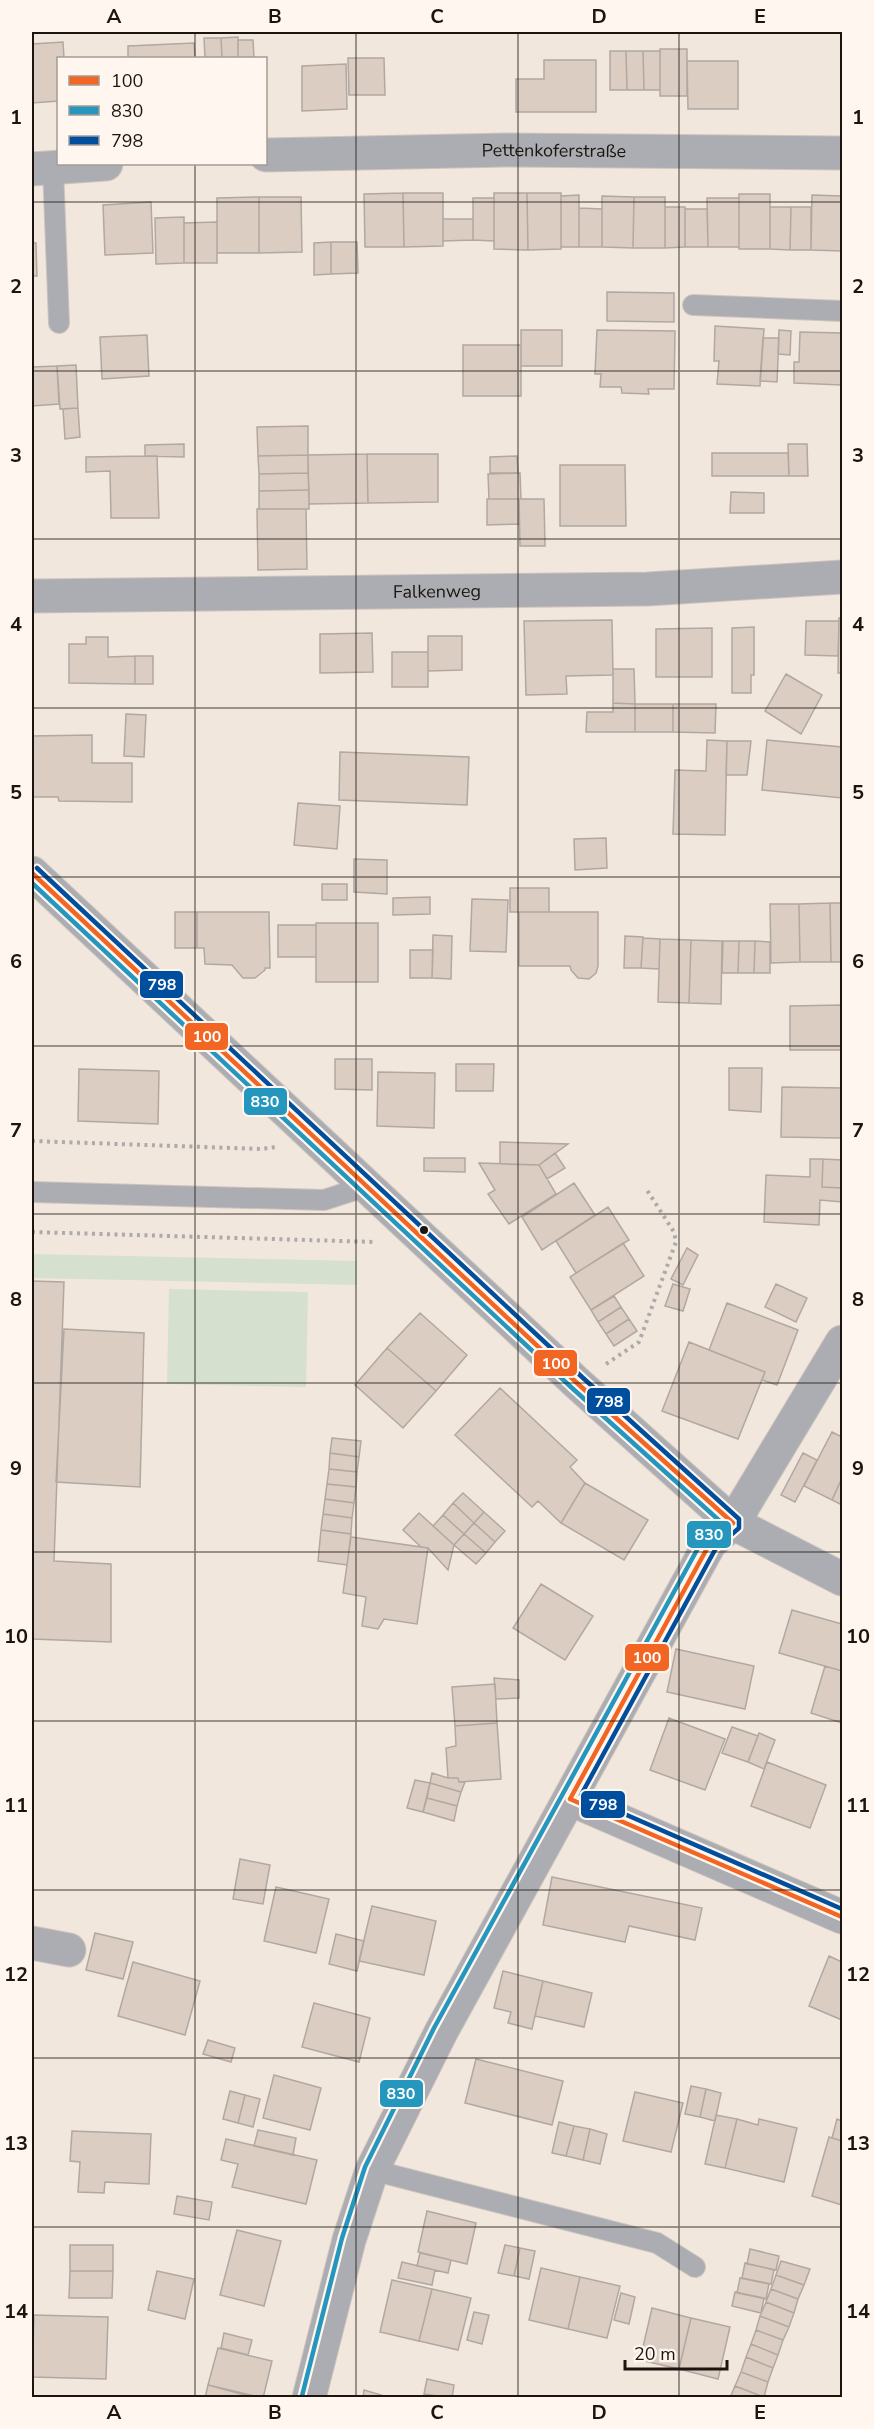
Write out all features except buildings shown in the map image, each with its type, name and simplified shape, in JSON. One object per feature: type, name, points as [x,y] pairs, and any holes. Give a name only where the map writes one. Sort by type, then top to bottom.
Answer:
[{"type":"street","name":"Pettenkoferstraße","points":[[267,155],[506,150],[843,153]]},
{"type":"street","points":[[42,168],[90,165]]},
{"type":"street","name":"Falkenweg","points":[[32,596],[648,589],[843,577]]},
{"type":"street","points":[[32,873],[577,1383],[733,1523],[843,1579]]},
{"type":"street","points":[[309,2397],[350,2240],[372,2170],[441,2032],[710,1543],[733,1523],[843,1342]]},
{"type":"street","points":[[570,1799],[843,1917]]},
{"type":"street","points":[[32,1943],[69,1950]]},
{"type":"lane","points":[[42,168],[59,323]]},
{"type":"lane","points":[[693,305],[843,311]]},
{"type":"lane","points":[[32,1192],[324,1200],[367,1186]]},
{"type":"lane","points":[[372,2170],[657,2243],[695,2268]]},
{"type":"path","points":[[32,1141],[261,1149],[318,1141]]},
{"type":"path","points":[[577,1383],[639,1342],[676,1242],[674,1232],[645,1187]]},
{"type":"path","points":[[32,1232],[372,1243],[412,1230]]},
{"type":"green space","points":[[32,1254],[357,1261],[357,1285],[32,1278]]},
{"type":"green space","points":[[169,1289],[308,1292],[306,1387],[167,1384]]},
{"type":"transit line","name":"798","points":[[37,868],[582,1377],[739,1519],[739,1528],[716,1548],[581,1795],[842,1909]]},
{"type":"transit line","name":"100","points":[[32,873],[577,1383],[733,1523]]},
{"type":"transit line","name":"830","points":[[32,883],[572,1388],[722,1523],[703,1539],[434,2028],[365,2167],[342,2238],[302,2396]]},
{"type":"transit line","name":"100","points":[[570,1799],[710,1543],[733,1523]]},
{"type":"transit line","name":"100","points":[[570,1799],[842,1917]]}]
